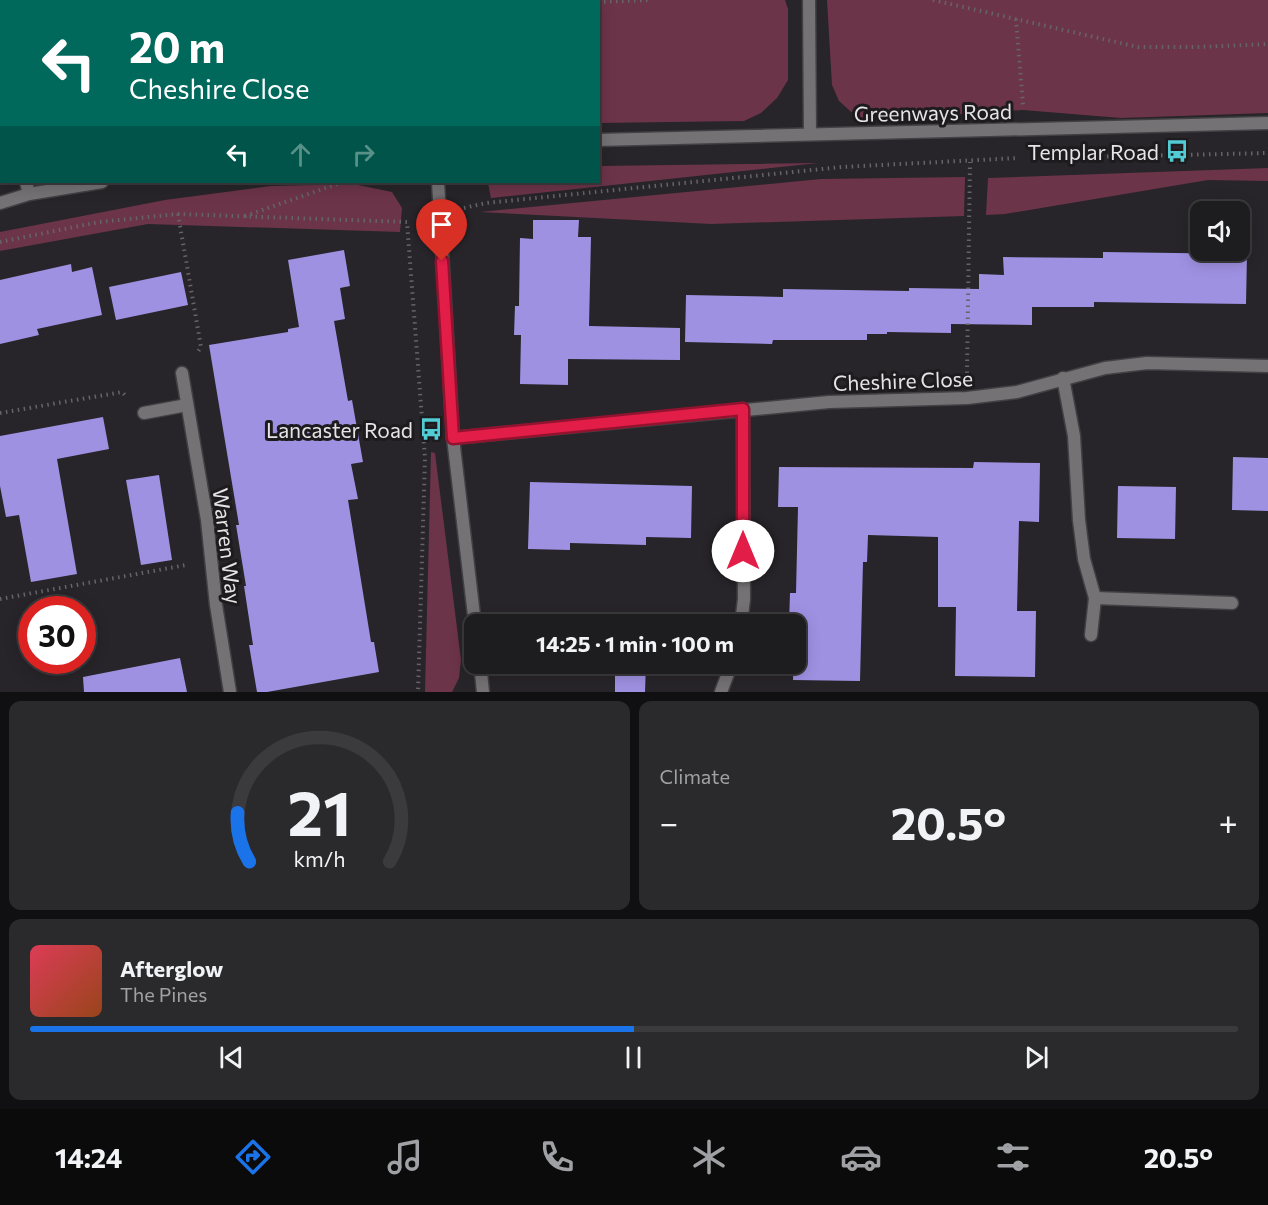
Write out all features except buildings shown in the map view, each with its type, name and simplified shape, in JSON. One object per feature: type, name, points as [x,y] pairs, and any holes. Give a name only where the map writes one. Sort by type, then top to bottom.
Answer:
[{"type":"street","points":[[809,0],[810,134]]},
{"type":"street","name":"Greenways Road","points":[[600,140],[1268,123]]},
{"type":"street","points":[[26,183],[29,194]]},
{"type":"street","points":[[0,202],[29,194],[96,183]]},
{"type":"street","points":[[438,183],[453,438],[474,614]]},
{"type":"street","name":"Cheshire Close","points":[[453,438],[829,402],[967,398],[1017,392],[1105,368],[1147,363],[1268,366]]},
{"type":"street","name":"Warren Way","points":[[182,373],[207,520],[210,561],[230,692]]},
{"type":"street","points":[[1063,378],[1074,436],[1079,520],[1084,559],[1095,598],[1091,635]]},
{"type":"street","points":[[144,413],[187,405]]},
{"type":"street","points":[[742,614],[743,409]]},
{"type":"street","points":[[1095,598],[1232,603]]},
{"type":"street","points":[[481,674],[483,692]]},
{"type":"street","points":[[721,692],[728,674]]},
{"type":"path","points":[[600,2],[650,0]]},
{"type":"path","points":[[933,0],[1138,47],[1268,44]]},
{"type":"path","points":[[1016,19],[1023,130]]},
{"type":"path","points":[[1080,157],[1268,153]]},
{"type":"path","points":[[440,213],[486,204],[842,168],[1021,158]]},
{"type":"path","points":[[967,398],[970,162]]},
{"type":"path","points":[[241,217],[340,183]]},
{"type":"path","points":[[178,214],[201,346],[182,373]]},
{"type":"path","points":[[0,242],[99,222],[178,214],[407,222],[425,458],[418,692]]},
{"type":"path","points":[[0,413],[122,392],[144,413]]},
{"type":"path","points":[[0,599],[210,561]]},
{"type":"shaded area","points":[[600,0],[785,0],[788,9],[788,80],[777,98],[761,113],[744,121],[600,123]]},
{"type":"shaded area","points":[[827,0],[1268,0],[1268,113],[1121,118],[1023,110],[882,119],[858,118],[839,101],[832,85]]},
{"type":"shaded area","points":[[818,163],[491,198],[488,183],[600,183],[600,166]]},
{"type":"shaded area","points":[[1268,168],[1268,181],[1208,180],[1005,214],[986,215],[988,178]]},
{"type":"shaded area","points":[[965,177],[964,216],[711,224],[480,212],[821,179]]},
{"type":"shaded area","points":[[353,184],[392,192],[402,208],[400,232],[148,224],[0,251],[0,232],[165,200],[271,186]]},
{"type":"shaded area","points":[[431,452],[435,453],[461,660],[459,678],[452,692],[425,692]]},
{"type":"place","name":"Templar Road","points":[[1177,151]]},
{"type":"place","name":"Lancaster Road","points":[[431,429]]},
{"type":"route","points":[[442,261],[453,438],[743,409],[743,551]]}]
